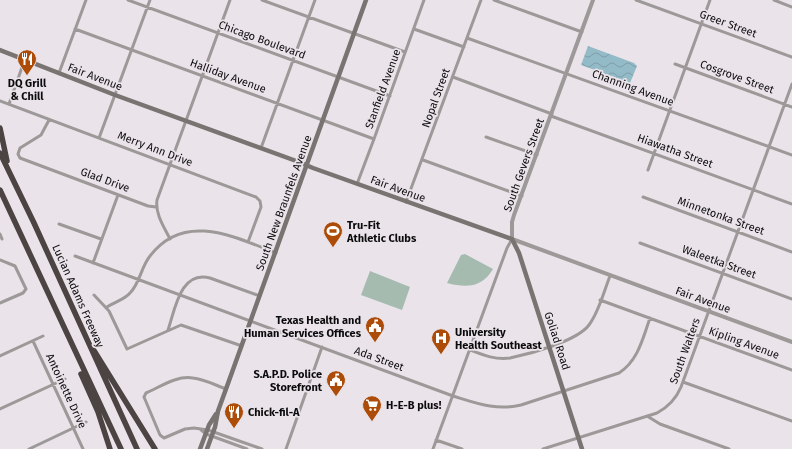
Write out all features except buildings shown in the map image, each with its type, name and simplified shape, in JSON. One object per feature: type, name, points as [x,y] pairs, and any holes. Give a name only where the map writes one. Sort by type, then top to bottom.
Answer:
[{"type":"highway","points":[[0,128],[8,170]]},
{"type":"highway","name":"Lucian Adams Freeway","points":[[0,153],[137,449]]},
{"type":"highway","points":[[0,190],[120,449]]},
{"type":"highway","points":[[0,196],[9,210]]},
{"type":"highway","points":[[69,340],[77,366],[98,412],[110,449]]},
{"type":"highway","points":[[87,340],[155,449]]},
{"type":"main road","name":"South New Braunfels Avenue","points":[[206,449],[212,434],[218,411],[366,0]]},
{"type":"main road","name":"Fair Avenue","points":[[0,50],[115,95],[406,202],[512,239]]},
{"type":"main road","name":"Goliad Road","points":[[512,239],[519,252],[582,449]]},
{"type":"main road","name":"South New Braunfels Avenue","points":[[200,449],[218,411]]},
{"type":"street","points":[[59,73],[86,0]]},
{"type":"street","name":"Chicago Boulevard","points":[[128,0],[390,96]]},
{"type":"street","points":[[99,138],[150,0]]},
{"type":"street","points":[[170,239],[159,217],[156,207],[157,200],[230,0]]},
{"type":"street","points":[[262,0],[405,52]]},
{"type":"street","points":[[261,148],[315,0]]},
{"type":"street","name":"Stanfield Avenue","points":[[357,184],[390,96],[423,0]]},
{"type":"street","name":"Nopal Street","points":[[406,202],[481,0]]},
{"type":"street","points":[[494,0],[582,32]]},
{"type":"street","name":"South Gevers Street","points":[[433,449],[507,248],[512,239],[512,222],[594,0]]},
{"type":"street","name":"Greer Street","points":[[636,0],[792,57]]},
{"type":"street","points":[[648,170],[710,0]]},
{"type":"street","points":[[774,0],[792,7]]},
{"type":"street","name":"Halliday Avenue","points":[[75,29],[374,139]]},
{"type":"street","points":[[414,29],[464,48]]},
{"type":"street","name":"Channing Avenue","points":[[467,38],[792,155]]},
{"type":"street","points":[[8,104],[25,60]]},
{"type":"street","name":"Cosgrove Street","points":[[675,64],[792,107]]},
{"type":"street","name":"Hiawatha Street","points":[[453,77],[792,204]]},
{"type":"street","name":"South Walters","points":[[542,449],[661,411],[668,406],[679,392],[792,84]]},
{"type":"street","name":"Merry Ann Drive","points":[[0,101],[258,198],[261,207],[248,242]]},
{"type":"street","name":"Glad Drive","points":[[49,120],[41,135],[19,149],[18,154],[20,158],[148,206],[156,207]]},
{"type":"street","points":[[486,137],[536,155]]},
{"type":"street","points":[[422,160],[522,196]]},
{"type":"street","points":[[93,263],[118,195]]},
{"type":"street","name":"Minnetonka Street","points":[[643,197],[792,252]]},
{"type":"street","points":[[59,224],[101,239]]},
{"type":"street","points":[[107,307],[129,294],[138,280],[142,267],[150,255],[160,245],[170,239],[189,232],[204,230],[219,232],[276,253]]},
{"type":"street","points":[[0,234],[2,239]]},
{"type":"street","name":"Fair Avenue","points":[[512,239],[792,342]]},
{"type":"street","name":"Waleetka Street","points":[[640,243],[792,299]]},
{"type":"street","name":"Ada Street","points":[[75,256],[453,396],[486,406],[507,408],[521,405],[614,376],[626,368],[636,356],[650,318]]},
{"type":"street","points":[[0,260],[15,266],[26,291],[0,303]]},
{"type":"street","points":[[168,330],[180,295],[187,283],[195,278],[203,276],[260,296]]},
{"type":"street","points":[[470,350],[489,357],[505,359],[572,339],[584,331],[592,321],[610,276]]},
{"type":"street","points":[[94,295],[107,307],[127,350],[178,325],[186,325],[242,346]]},
{"type":"street","name":"Kipling Avenue","points":[[600,300],[792,370]]},
{"type":"street","points":[[0,356],[44,336]]},
{"type":"street","name":"Antoinette Drive","points":[[33,341],[83,449]]},
{"type":"street","points":[[286,449],[322,347]]},
{"type":"street","points":[[226,389],[193,378],[184,377],[144,395],[160,435],[164,438],[185,429],[194,428],[200,429],[247,449]]},
{"type":"street","points":[[0,409],[65,379]]},
{"type":"street","points":[[683,382],[792,421]]},
{"type":"street","points":[[648,416],[660,424],[729,449]]},
{"type":"street","points":[[29,449],[86,422]]},
{"type":"street","points":[[212,434],[262,449]]},
{"type":"street","points":[[436,440],[462,449]]},
{"type":"green space","points":[[465,254],[493,269],[484,280],[473,285],[461,286],[447,283],[461,255]]},
{"type":"green space","points":[[370,271],[410,287],[402,310],[361,295]]},
{"type":"water","points":[[588,46],[634,63],[637,66],[630,83],[581,65]]},
{"type":"place","name":"DQ Grill & Chill","points":[[27,76]]},
{"type":"place","name":"Tru-Fit Athletic Clubs","points":[[333,248]]},
{"type":"place","name":"Texas Health and Human Services Offices","points":[[375,343]]},
{"type":"place","name":"University Health Southeast","points":[[441,355]]},
{"type":"place","name":"S.A.P.D. Police Storefront","points":[[336,397]]},
{"type":"place","name":"H-E-B plus!","points":[[372,422]]},
{"type":"place","name":"Chick-fil-A","points":[[234,429]]}]
